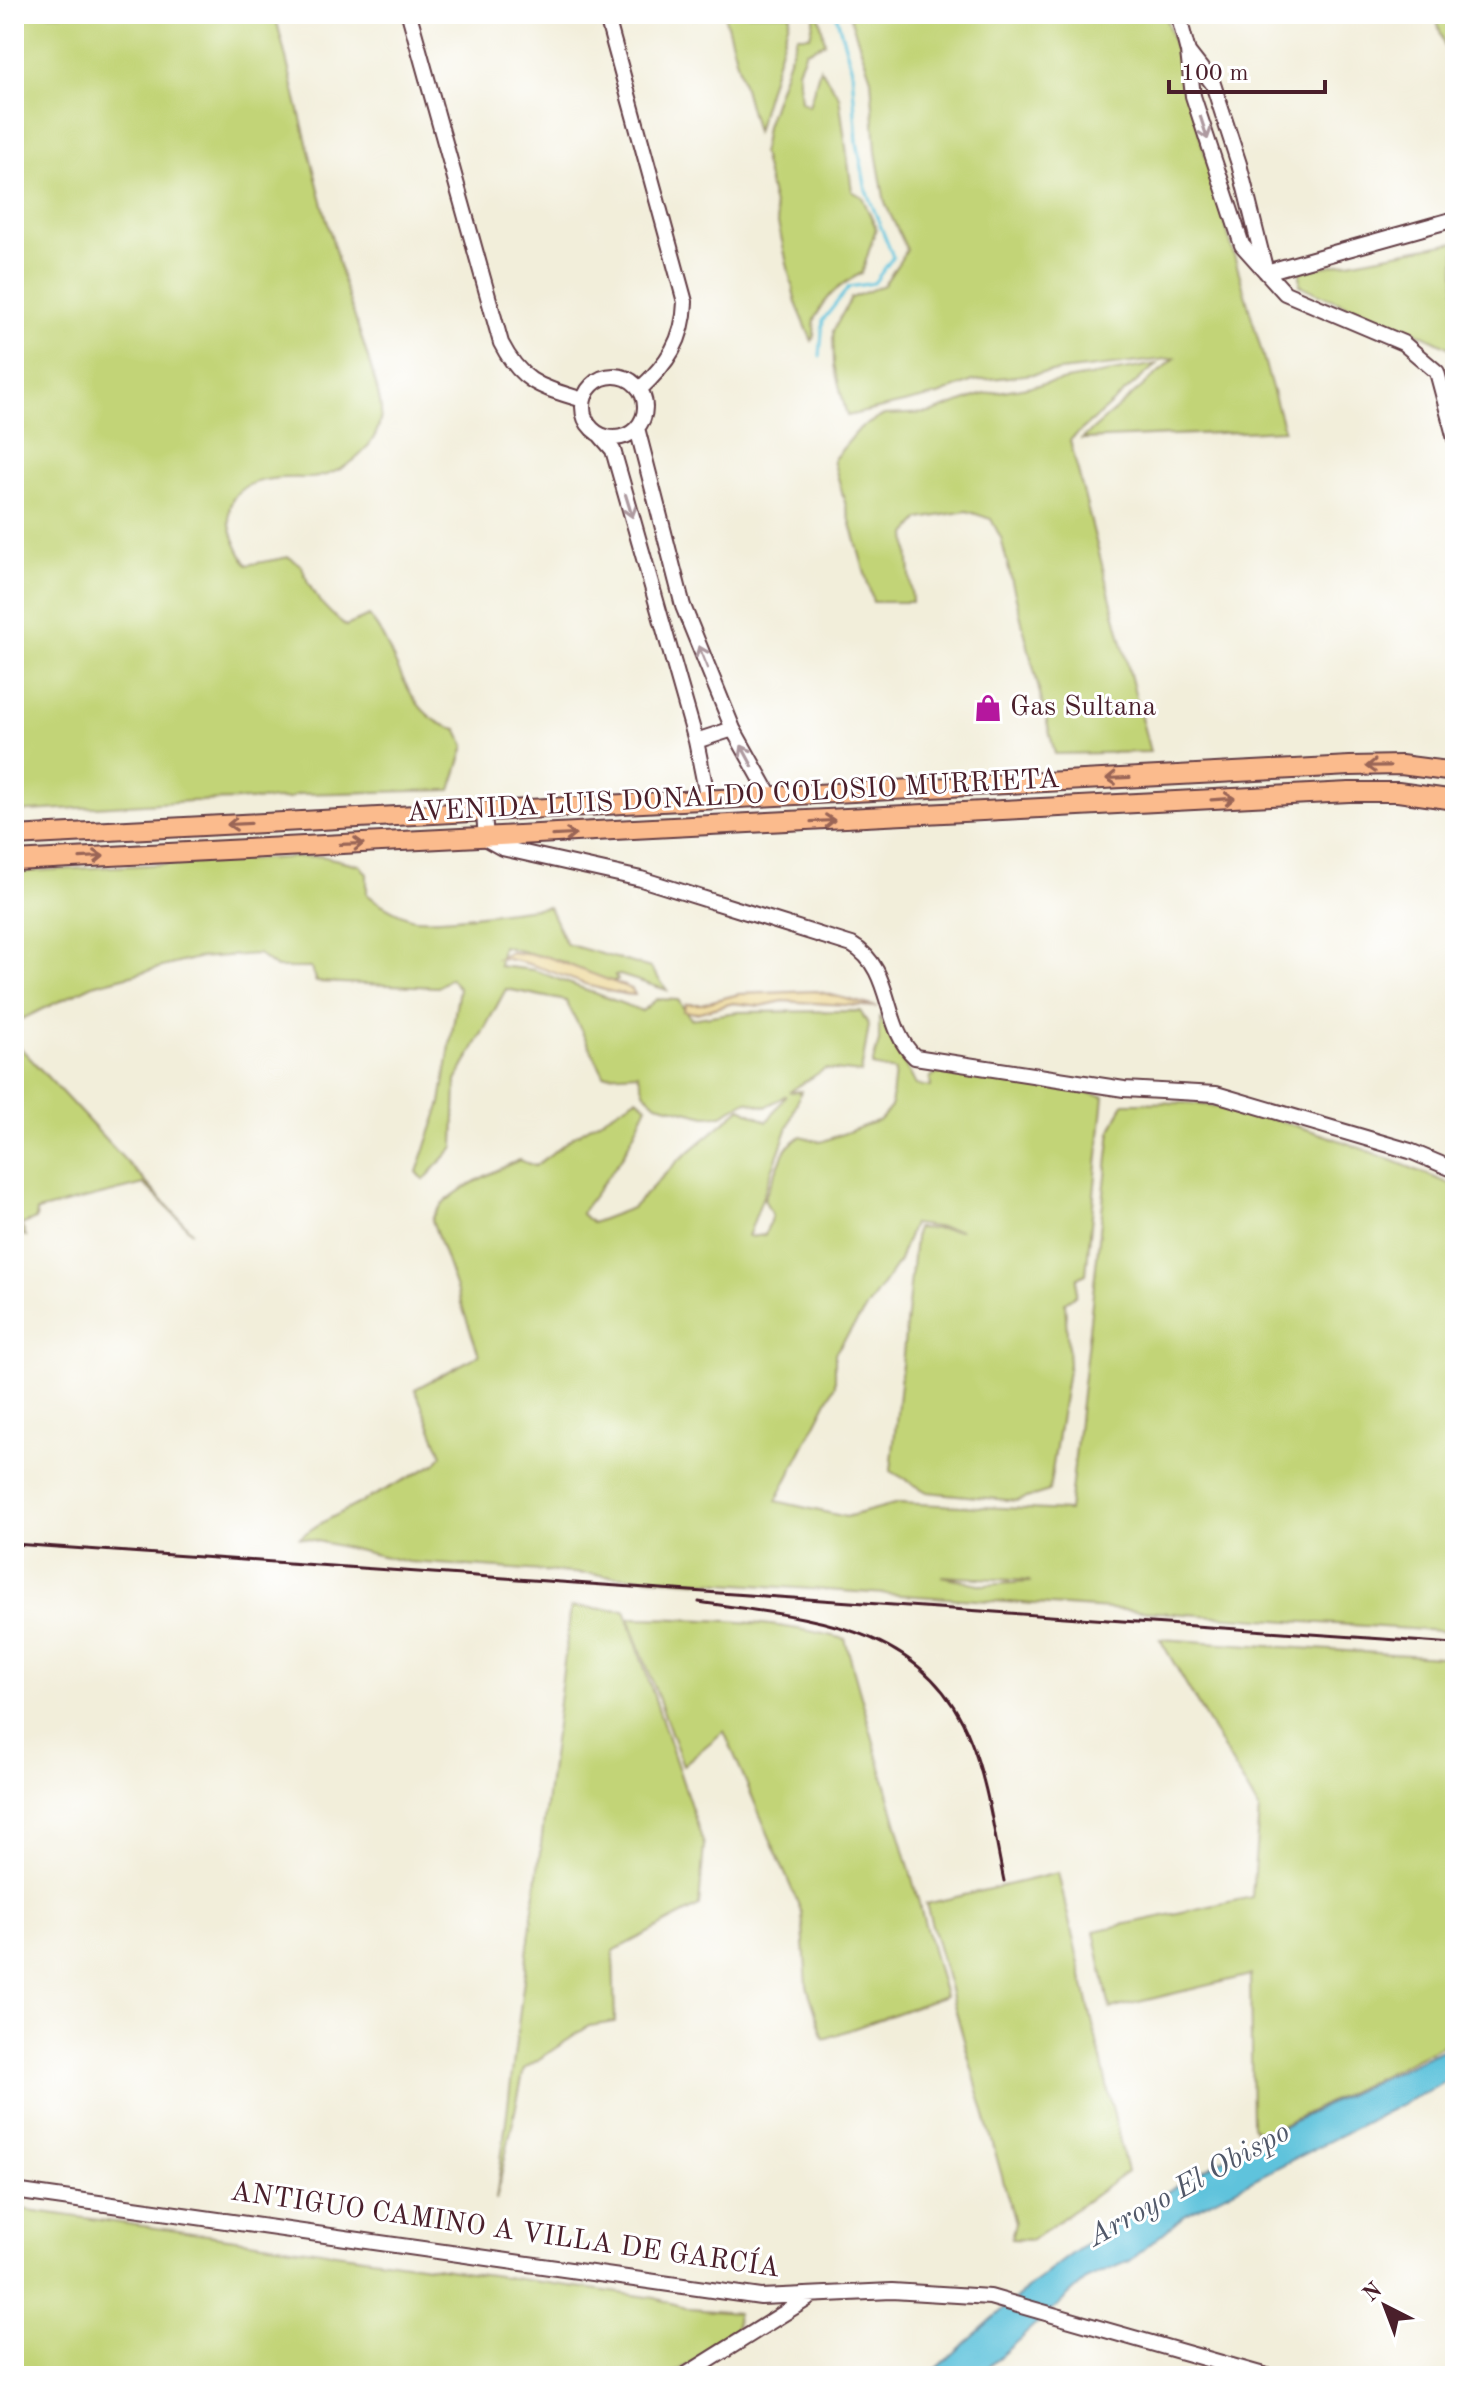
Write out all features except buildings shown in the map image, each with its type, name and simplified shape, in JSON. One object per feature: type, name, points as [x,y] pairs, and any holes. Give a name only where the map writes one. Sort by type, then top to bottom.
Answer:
[{"type":"main road","name":"AVENIDA LUIS DONALDO COLOSIO MURRIETA","points":[[14,836],[1280,770],[1401,765],[1455,772]]},
{"type":"main road","points":[[1280,770],[1280,796]]},
{"type":"main road","name":"AVENIDA LUIS DONALDO COLOSIO MURRIETA","points":[[14,861],[1280,796],[1398,792],[1455,800]]},
{"type":"street","points":[[409,14],[501,343],[510,360],[534,385],[583,400]]},
{"type":"street","points":[[606,14],[685,302],[678,341],[658,372],[640,389]]},
{"type":"street","points":[[1178,14],[1188,52],[1193,96],[1242,245],[1285,293],[1403,343],[1437,372],[1455,439]]},
{"type":"street","points":[[1188,52],[1213,84],[1239,164],[1266,272]]},
{"type":"street","points":[[1266,272],[1455,219]]},
{"type":"street","points":[[708,800],[696,741],[613,450],[585,421],[583,400],[586,391],[602,377],[623,377],[640,389],[645,409],[637,428],[683,606],[733,729],[771,797]]},
{"type":"street","points":[[600,435],[619,438],[637,428]]},
{"type":"street","points":[[696,741],[733,729]]},
{"type":"street","points":[[484,813],[486,839],[502,848],[641,879],[852,945],[872,960],[906,1047],[920,1059],[1124,1089],[1216,1094],[1410,1151],[1455,1170]]},
{"type":"street","name":"ANTIGUO CAMINO A VILLA DE GARCÍA","points":[[14,2191],[285,2227],[725,2293],[810,2297],[892,2291],[990,2297],[1267,2376]]},
{"type":"street","points":[[684,2376],[810,2297]]},
{"type":"green space","points":[[14,14],[275,14],[327,221],[381,412],[369,445],[340,469],[318,477],[261,481],[236,495],[230,505],[232,532],[247,565],[289,557],[302,566],[319,600],[346,626],[369,616],[414,699],[440,723],[457,729],[465,746],[451,790],[299,794],[288,799],[192,801],[14,812]]},
{"type":"green space","points":[[724,14],[791,14],[756,132]]},
{"type":"green space","points":[[815,14],[819,14],[825,43],[806,51],[798,70],[801,101],[809,106],[820,68],[839,96],[852,191],[862,197],[876,228],[862,273],[841,286],[824,302],[815,320],[812,341],[796,303],[762,153],[766,126],[797,36],[810,36]]},
{"type":"green space","points":[[849,14],[1165,14],[1284,430],[1082,439],[1175,358],[973,381],[938,395],[847,416],[834,365],[833,331],[851,298],[884,285],[907,250],[885,203],[876,152],[871,78]]},
{"type":"green space","points":[[1435,14],[1455,14],[1455,81]]},
{"type":"green space","points":[[1455,242],[1455,364],[1451,349],[1300,285],[1300,271]]},
{"type":"green space","points":[[1157,364],[1070,440],[1150,752],[1055,754],[1001,538],[991,519],[967,511],[920,519],[907,534],[912,602],[873,602],[833,460],[860,428],[884,415],[930,413],[981,395]]},
{"type":"green space","points":[[321,856],[360,865],[367,874],[367,894],[411,918],[447,919],[549,907],[566,944],[651,968],[667,990],[620,975],[615,976],[618,980],[607,982],[563,962],[502,946],[499,966],[534,970],[642,1011],[657,999],[678,1000],[691,1019],[737,1012],[860,1011],[869,1025],[861,1073],[825,1069],[789,1092],[801,1091],[748,1237],[765,1235],[772,1215],[764,1199],[786,1148],[801,1136],[821,1142],[880,1120],[891,1107],[895,1071],[872,1066],[879,1041],[879,1016],[916,1085],[931,1087],[930,1077],[946,1070],[1104,1096],[1086,1274],[1077,1278],[1076,1295],[1065,1302],[1069,1364],[1049,1491],[1017,1501],[927,1492],[891,1471],[916,1228],[961,1230],[913,1224],[898,1263],[835,1353],[835,1385],[776,1501],[846,1517],[898,1503],[1069,1511],[1111,1130],[1124,1103],[1198,1104],[1265,1117],[1361,1148],[1455,1186],[1455,1632],[408,1562],[300,1537],[435,1464],[442,1455],[415,1389],[479,1355],[432,1220],[446,1201],[470,1184],[519,1160],[535,1166],[573,1137],[637,1098],[647,1106],[623,1156],[581,1213],[592,1223],[632,1208],[677,1162],[741,1108],[767,1122],[786,1095],[766,1107],[747,1101],[722,1115],[706,1116],[657,1104],[645,1093],[638,1073],[604,1075],[566,1001],[506,989],[456,1081],[454,1147],[424,1180],[417,1172],[441,1103],[459,988],[450,978],[438,987],[316,982],[311,968],[276,968],[258,954],[197,958],[93,985],[14,1023],[14,872]],"holes":[[[942,1576],[1029,1581],[983,1585]]]},
{"type":"green space","points":[[14,1041],[192,1232],[144,1184],[37,1211],[36,1219],[21,1225],[26,1236],[14,1233]]},
{"type":"green space","points":[[571,1607],[625,1610],[704,1845],[699,1906],[613,1951],[615,2022],[589,2026],[524,2069],[496,2200]]},
{"type":"green space","points":[[629,1618],[765,1624],[845,1639],[945,1996],[824,2039],[807,1986],[802,1913],[724,1731],[683,1765]]},
{"type":"green space","points":[[1160,1639],[1455,1658],[1455,2039],[1261,2136],[1252,2126],[1250,1975],[1110,2009],[1094,1931],[1252,1897],[1259,1810]]},
{"type":"green space","points":[[1058,1873],[1127,2172],[1032,2240],[1011,2239],[1015,2223],[926,1904]]},
{"type":"green space","points":[[14,2208],[655,2298],[691,2309],[736,2313],[737,2335],[669,2376],[14,2376]]},
{"type":"sand","points":[[511,952],[548,957],[632,989],[635,995],[600,989],[533,965],[498,958]]},
{"type":"sand","points":[[816,991],[877,1007],[783,1001],[761,1006],[733,1003],[696,1013],[683,1011],[686,1004],[701,1004],[739,994]]},
{"type":"water","name":"Arroyo El Obispo","points":[[1455,2044],[1455,2077],[1186,2214],[1130,2261],[1087,2279],[978,2376],[928,2376],[1053,2268],[1163,2194],[1258,2140]]},
{"type":"waterway","points":[[820,356],[823,320],[849,287],[874,283],[893,257],[866,190],[857,142],[852,70],[836,14]]},
{"type":"railway","points":[[14,1544],[1455,1644]]},
{"type":"railway","points":[[699,1602],[779,1614],[857,1633],[892,1648],[923,1670],[949,1700],[970,1739],[986,1791],[1004,1881]]},
{"type":"place","name":"Gas Sultana","points":[[988,708]]}]
